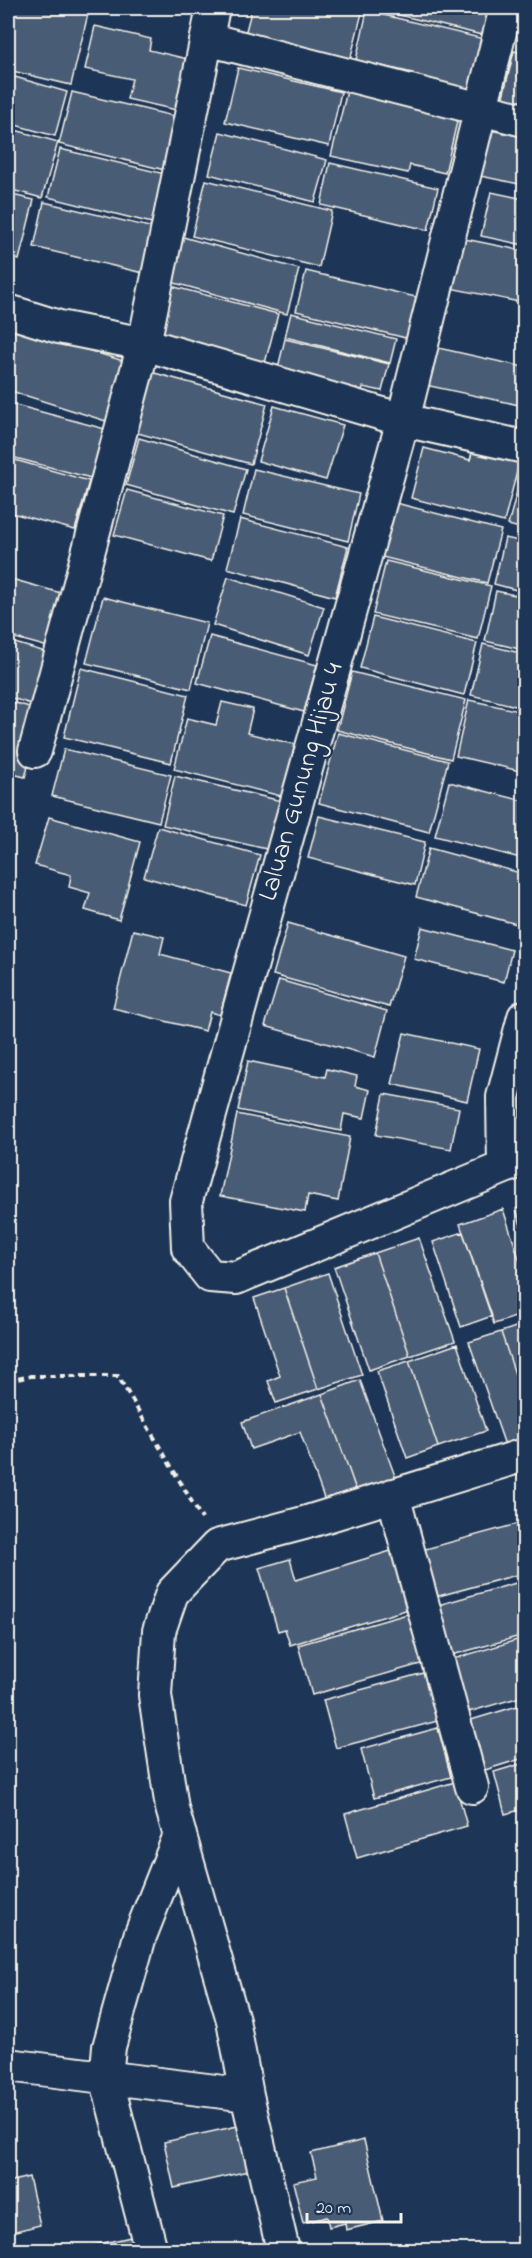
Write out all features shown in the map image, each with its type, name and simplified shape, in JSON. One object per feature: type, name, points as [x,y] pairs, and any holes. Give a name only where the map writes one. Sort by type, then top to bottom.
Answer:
[{"type":"street","points":[[35,751],[144,344],[213,8]]},
{"type":"street","name":"Laluan Gunung Hijau 4","points":[[506,8],[403,420],[186,1201],[188,1248],[210,1276],[236,1278],[514,1163]]},
{"type":"street","points":[[207,39],[525,120]]},
{"type":"street","points":[[8,311],[59,327],[144,344],[403,420],[525,447]]},
{"type":"street","points":[[514,1163],[503,1097],[525,1017]]},
{"type":"street","points":[[284,2250],[247,2095],[233,2020],[172,1808],[155,1695],[159,1631],[172,1593],[218,1546],[304,1523],[525,1455]]},
{"type":"street","points":[[393,1495],[472,1787]]},
{"type":"street","points":[[151,2250],[106,2078],[109,2047],[140,1936],[180,1836]]},
{"type":"street","points":[[8,2065],[247,2095]]},
{"type":"path","points":[[8,1380],[31,1376],[118,1376],[218,1546]]},
{"type":"building","points":[[8,8],[62,8],[88,14],[71,85],[8,70]]},
{"type":"building","points":[[252,8],[363,9],[348,68],[243,42]]},
{"type":"building","points":[[370,8],[493,8],[486,36]]},
{"type":"building","points":[[367,11],[484,39],[471,95],[411,81],[413,73],[356,60]]},
{"type":"building","points":[[95,26],[151,39],[149,50],[192,60],[181,111],[127,99],[132,79],[85,69]]},
{"type":"building","points":[[514,51],[524,53],[524,114],[500,109]]},
{"type":"building","points":[[238,68],[341,92],[329,146],[225,122]]},
{"type":"building","points":[[8,75],[67,92],[55,136],[8,123]]},
{"type":"building","points":[[348,87],[459,113],[445,173],[410,165],[408,173],[331,156]]},
{"type":"building","points":[[72,92],[186,119],[173,172],[59,144]]},
{"type":"building","points":[[8,128],[58,142],[42,198],[8,189]]},
{"type":"building","points":[[490,130],[524,137],[524,185],[480,176]]},
{"type":"building","points":[[220,132],[327,160],[315,202],[209,174]]},
{"type":"building","points":[[60,149],[169,175],[156,224],[48,197]]},
{"type":"building","points":[[330,163],[438,188],[428,230],[321,205]]},
{"type":"building","points":[[206,180],[332,211],[319,267],[192,236]]},
{"type":"building","points":[[491,192],[524,199],[524,245],[481,236]]},
{"type":"building","points":[[8,194],[34,200],[19,260],[8,257]]},
{"type":"building","points":[[44,202],[154,228],[143,273],[34,247]]},
{"type":"building","points":[[183,237],[299,269],[287,314],[171,282]]},
{"type":"building","points":[[460,238],[524,251],[524,303],[450,288]]},
{"type":"building","points":[[306,271],[420,298],[410,339],[296,311]]},
{"type":"building","points":[[171,286],[278,314],[265,363],[158,335]]},
{"type":"building","points":[[291,313],[396,339],[390,363],[285,337]]},
{"type":"building","points":[[15,328],[127,362],[109,422],[8,390],[8,353]]},
{"type":"building","points":[[285,339],[389,364],[382,391],[363,387],[359,400],[275,380]]},
{"type":"building","points":[[434,347],[524,367],[524,406],[425,385]]},
{"type":"building","points":[[151,372],[267,404],[251,464],[134,432]]},
{"type":"building","points":[[8,403],[105,429],[91,478],[8,456]]},
{"type":"building","points":[[274,406],[343,425],[326,480],[258,461]]},
{"type":"building","points":[[139,438],[246,469],[233,515],[126,485]]},
{"type":"building","points":[[424,448],[470,460],[473,449],[520,460],[504,522],[411,498]]},
{"type":"building","points":[[8,458],[89,481],[75,530],[8,512]]},
{"type":"building","points":[[524,465],[524,529],[508,525]]},
{"type":"building","points":[[254,469],[359,494],[348,541],[243,515]]},
{"type":"building","points":[[127,490],[223,516],[211,561],[114,535]]},
{"type":"building","points":[[392,502],[501,530],[487,583],[378,556]]},
{"type":"building","points":[[240,519],[348,547],[335,597],[227,568]]},
{"type":"building","points":[[505,538],[524,542],[524,592],[494,584]]},
{"type":"building","points":[[386,561],[491,586],[478,639],[373,614]]},
{"type":"building","points":[[228,577],[324,607],[309,655],[213,625]]},
{"type":"building","points":[[8,578],[68,595],[52,648],[8,636]]},
{"type":"building","points":[[496,591],[524,597],[524,650],[485,641]]},
{"type":"building","points":[[103,597],[207,623],[191,689],[86,663]]},
{"type":"building","points":[[373,617],[477,643],[464,695],[360,668]]},
{"type":"building","points":[[210,636],[317,665],[304,712],[197,683]]},
{"type":"building","points":[[8,641],[56,655],[41,707],[8,697]]},
{"type":"building","points":[[483,644],[524,654],[524,708],[471,695]]},
{"type":"building","points":[[81,668],[188,695],[171,763],[64,737]]},
{"type":"building","points":[[352,672],[466,700],[451,759],[337,730]]},
{"type":"building","points":[[469,700],[524,712],[524,772],[456,756]]},
{"type":"building","points":[[8,701],[44,711],[25,777],[8,773]]},
{"type":"building","points":[[222,702],[253,709],[247,733],[302,746],[289,798],[174,769],[187,718],[216,725]]},
{"type":"building","points":[[338,733],[448,761],[429,832],[319,803]]},
{"type":"building","points":[[64,749],[171,775],[159,822],[52,796]]},
{"type":"building","points":[[175,776],[286,802],[275,851],[163,825]]},
{"type":"building","points":[[449,782],[524,801],[524,859],[435,836]]},
{"type":"building","points":[[319,816],[425,842],[415,885],[308,858]]},
{"type":"building","points":[[49,817],[140,842],[119,920],[85,910],[90,893],[69,887],[71,875],[35,865]]},
{"type":"building","points":[[158,827],[260,855],[246,905],[144,877]]},
{"type":"building","points":[[429,848],[524,874],[524,926],[416,897]]},
{"type":"building","points":[[288,923],[404,956],[389,1007],[273,975]]},
{"type":"building","points":[[422,927],[512,950],[504,982],[414,959]]},
{"type":"building","points":[[133,930],[164,937],[160,954],[231,973],[220,1015],[210,1012],[205,1031],[113,1008]]},
{"type":"building","points":[[279,980],[387,1011],[375,1057],[265,1026]]},
{"type":"building","points":[[404,1033],[479,1049],[467,1101],[392,1084]]},
{"type":"building","points":[[248,1061],[325,1077],[327,1069],[357,1076],[355,1086],[370,1090],[364,1118],[344,1114],[341,1131],[238,1110]]},
{"type":"building","points":[[384,1094],[459,1108],[451,1149],[376,1135]]},
{"type":"building","points":[[237,1114],[350,1137],[338,1201],[308,1195],[305,1212],[220,1196]]},
{"type":"building","points":[[524,1206],[524,1235],[516,1209]]},
{"type":"building","points":[[503,1209],[524,1274],[524,1314],[494,1324],[460,1224]]},
{"type":"building","points":[[463,1232],[492,1316],[461,1327],[433,1242]]},
{"type":"building","points":[[419,1238],[455,1341],[410,1356],[375,1253]]},
{"type":"building","points":[[375,1253],[410,1356],[369,1370],[334,1267]]},
{"type":"building","points":[[328,1273],[362,1375],[318,1389],[284,1288]]},
{"type":"building","points":[[284,1288],[318,1389],[276,1403],[268,1381],[280,1376],[254,1298]]},
{"type":"building","points":[[524,1324],[524,1401],[501,1332]]},
{"type":"building","points":[[501,1332],[524,1401],[524,1441],[506,1448],[469,1342]]},
{"type":"building","points":[[457,1344],[486,1431],[438,1447],[409,1361]]},
{"type":"building","points":[[409,1361],[438,1447],[407,1458],[377,1371]]},
{"type":"building","points":[[360,1380],[399,1487],[360,1501],[322,1394]]},
{"type":"building","points":[[322,1394],[360,1501],[329,1512],[300,1432],[251,1449],[242,1422]]},
{"type":"building","points":[[524,1522],[524,1573],[435,1597],[422,1550]]},
{"type":"building","points":[[394,1550],[412,1608],[290,1645],[285,1629],[278,1631],[259,1568],[290,1559],[296,1580]]},
{"type":"building","points":[[516,1583],[524,1613],[524,1635],[452,1655],[438,1605]]},
{"type":"building","points":[[411,1613],[424,1663],[312,1695],[298,1645]]},
{"type":"building","points":[[524,1638],[524,1696],[465,1713],[450,1660]]},
{"type":"building","points":[[431,1671],[445,1719],[336,1748],[323,1700]]},
{"type":"building","points":[[524,1704],[524,1758],[485,1770],[471,1720]]},
{"type":"building","points":[[438,1728],[451,1777],[374,1798],[361,1749]]},
{"type":"building","points":[[524,1763],[524,1809],[505,1814],[494,1772]]},
{"type":"building","points":[[455,1782],[467,1826],[357,1858],[345,1814]]},
{"type":"building","points":[[247,2124],[257,2169],[174,2188],[164,2142]]},
{"type":"building","points":[[364,2140],[383,2221],[346,2230],[345,2223],[329,2227],[327,2217],[303,2223],[293,2182],[317,2177],[311,2153]]},
{"type":"building","points":[[29,2177],[40,2225],[8,2233],[8,2182]]},
{"type":"building","points":[[131,2237],[134,2250],[72,2250]]}]
